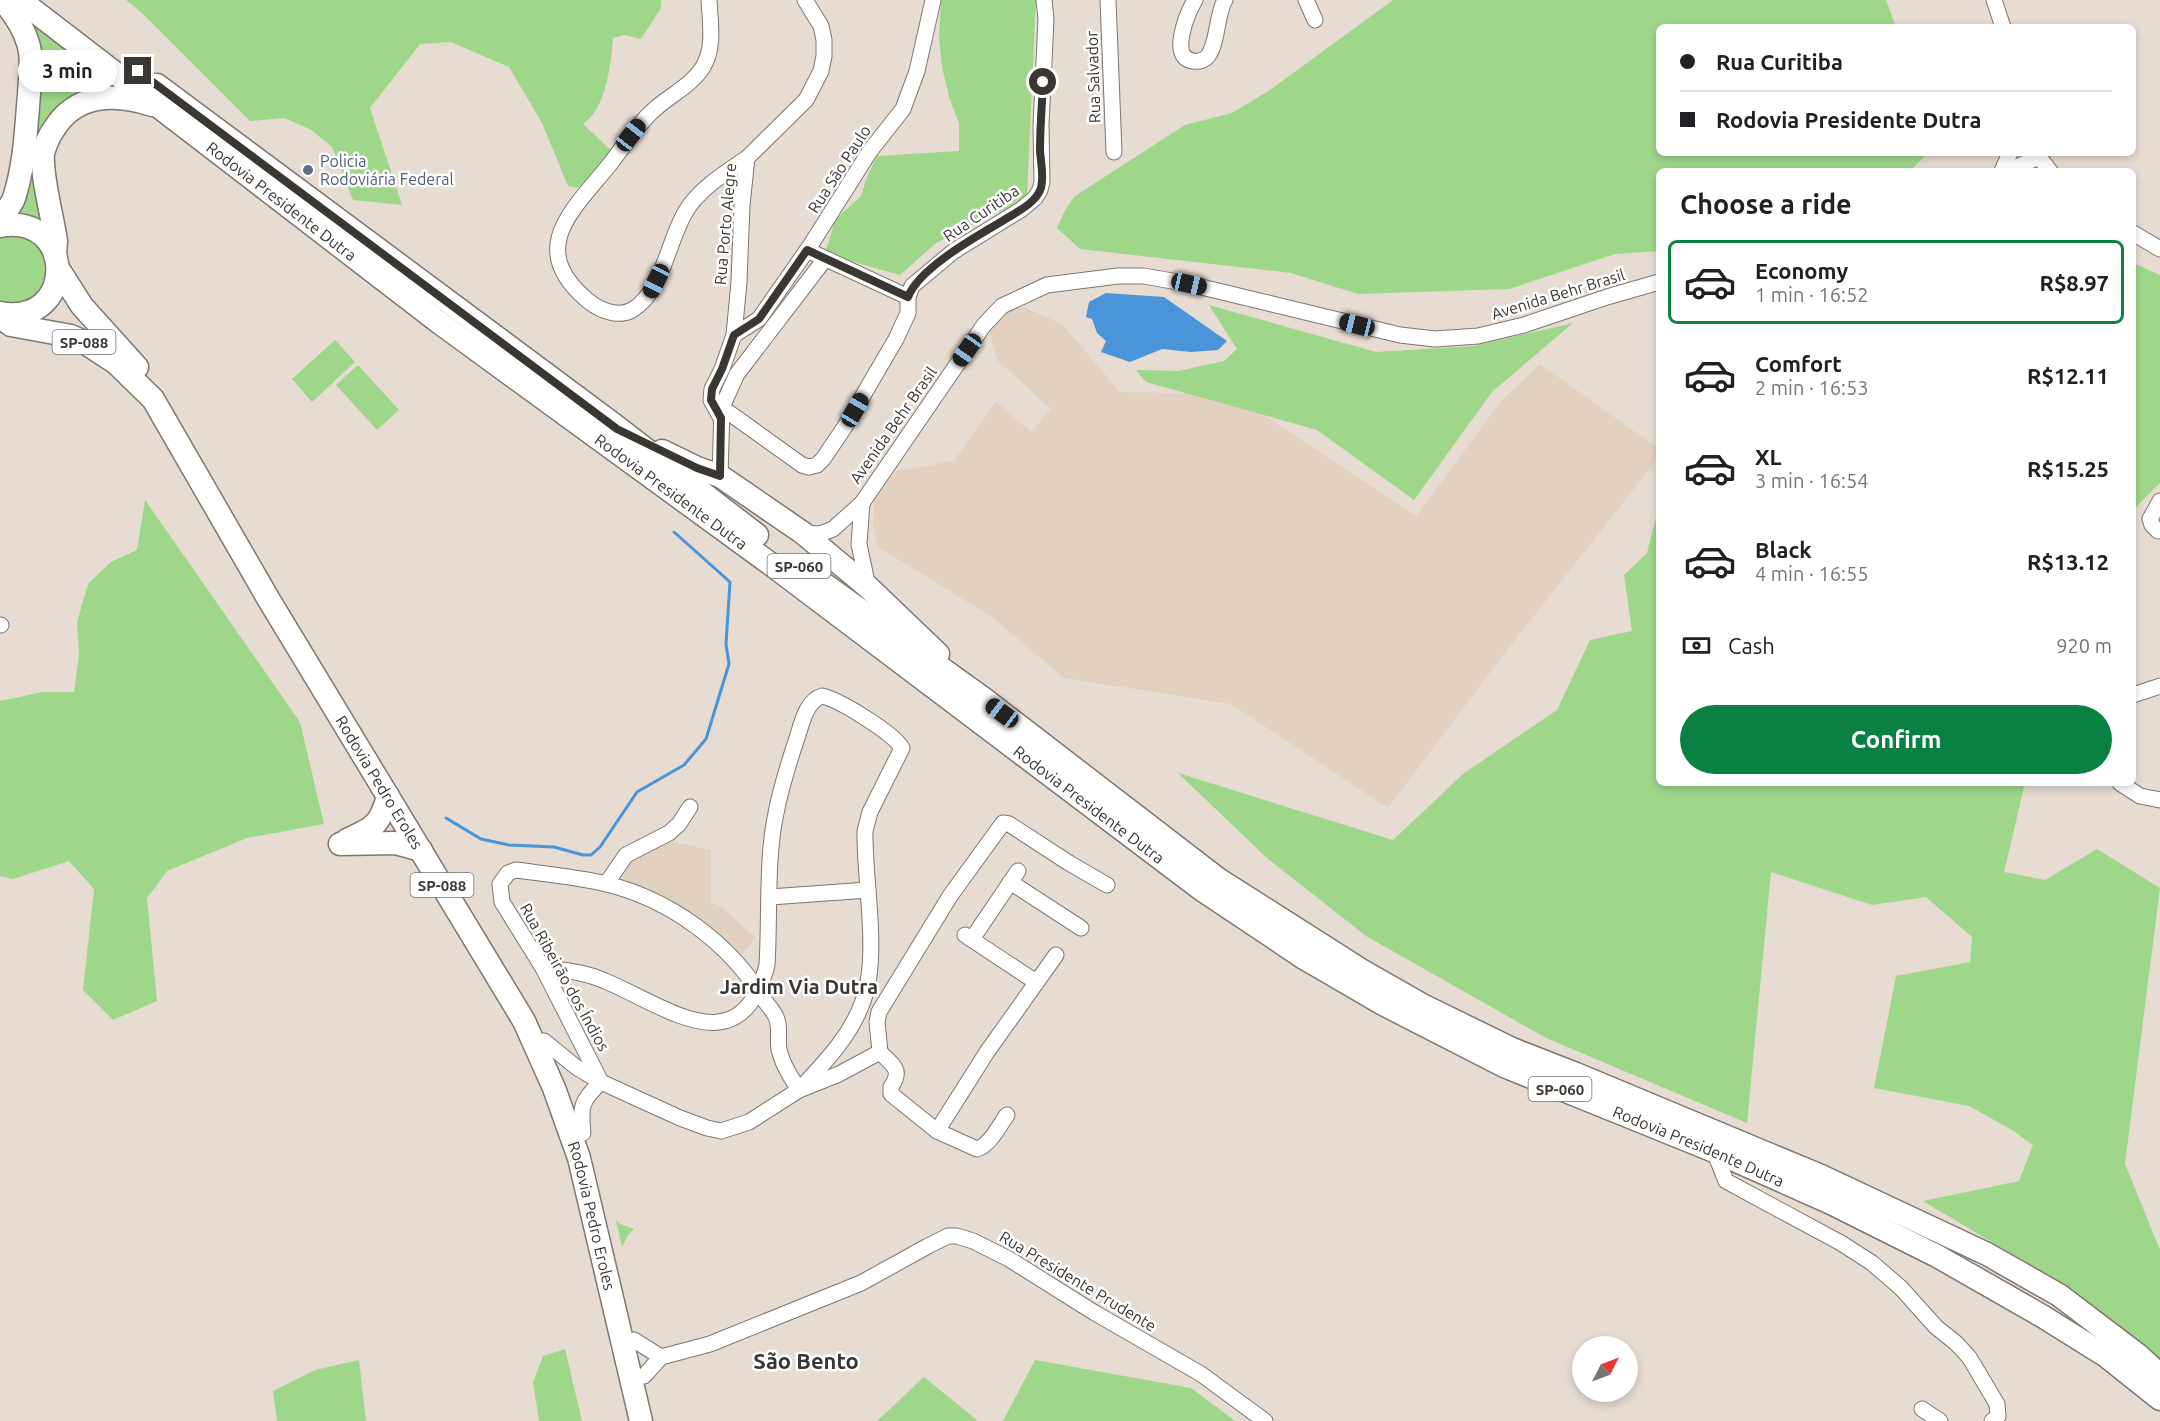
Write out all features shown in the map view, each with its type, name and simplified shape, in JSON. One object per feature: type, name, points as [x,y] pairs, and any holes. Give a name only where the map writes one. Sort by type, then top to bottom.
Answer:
[{"type":"highway","points":[[0,224],[2,215],[13,202],[24,158],[30,65],[28,44],[21,27],[12,11],[2,0]]},
{"type":"highway","name":"Rodovia Presidente Dutra","points":[[20,0],[440,323],[772,565],[1201,889],[1294,952],[1383,1004],[1504,1066],[1714,1151],[1831,1203],[1937,1256],[2043,1316],[2106,1356],[2160,1398]]},
{"type":"highway","name":"Rodovia Presidente Dutra","points":[[43,0],[775,549],[984,699],[1218,879],[1361,970],[1424,1006],[1512,1049],[1821,1176],[1987,1254],[2059,1295],[2138,1355],[2160,1375]]},
{"type":"highway","points":[[57,263],[56,241],[43,155],[48,138],[57,123],[69,110],[82,102],[95,98],[115,96],[135,99],[162,108]]},
{"type":"highway","name":"Rodovia Pedro Eroles","points":[[0,224],[22,225],[33,229],[50,245],[57,263],[82,306],[151,384],[533,1015],[583,1133],[604,1203],[644,1376],[643,1418]]},
{"type":"highway","name":"Rodovia Pedro Eroles","points":[[0,315],[27,312],[39,306],[55,286],[57,263]]},
{"type":"highway","name":"Rodovia Pedro Eroles","points":[[0,315],[11,325],[71,336],[84,342],[116,363],[153,399],[269,600],[524,1021],[562,1108],[579,1158],[643,1418]]},
{"type":"highway","points":[[617,429],[697,468],[720,476],[803,534],[868,587],[984,699]]},
{"type":"highway","points":[[388,796],[378,823],[371,830],[340,844],[395,843],[421,850]]},
{"type":"street","points":[[709,0],[711,45],[704,66],[695,79],[656,107],[640,123],[620,152],[566,219],[558,241],[557,254],[559,266],[565,276],[587,300],[600,309],[623,314],[633,310],[650,292],[687,209],[711,184],[747,158]]},
{"type":"street","name":"Rua Porto Alegre","points":[[720,476],[718,408],[712,389],[734,335],[747,158],[806,100],[821,70],[824,40],[821,26],[805,0]]},
{"type":"street","name":"Rua São Paulo","points":[[734,335],[759,319],[807,250],[870,151],[903,108],[917,71],[933,0]]},
{"type":"street","name":"Rua Curitiba","points":[[908,297],[912,286],[954,251],[1022,209],[1040,190],[1046,19],[1044,0]]},
{"type":"street","name":"Rua Salvador","points":[[1108,0],[1114,152]]},
{"type":"street","points":[[1195,0],[1185,19],[1181,49],[1189,61],[1197,62],[1204,60],[1211,51],[1225,0]]},
{"type":"street","points":[[1306,0],[1315,20]]},
{"type":"street","points":[[1994,0],[2002,24]]},
{"type":"street","points":[[2005,162],[2032,156]]},
{"type":"street","points":[[2038,156],[2048,168]]},
{"type":"street","points":[[2136,235],[2160,249]]},
{"type":"street","points":[[807,250],[908,297],[908,313],[896,339],[844,428],[823,459],[817,465],[808,467],[718,408],[737,374],[825,259]]},
{"type":"street","name":"Avenida Behr Brasil","points":[[803,534],[820,534],[833,529],[862,503],[984,325],[1002,306],[1047,285],[1118,276],[1144,276],[1189,284],[1400,335],[1435,339],[1478,336],[1524,325],[1656,283]]},
{"type":"street","points":[[734,335],[761,341]]},
{"type":"street","points":[[2158,531],[2150,519],[2160,501]]},
{"type":"street","points":[[862,503],[859,544],[868,587]]},
{"type":"street","points":[[2136,694],[2160,686]]},
{"type":"street","points":[[543,968],[575,971],[604,980],[672,1013],[704,1023],[716,1022],[742,1012],[758,988],[767,965],[772,839],[775,814],[786,771],[802,722],[813,701],[822,696],[834,699],[891,737],[901,745],[902,751],[870,812],[865,831],[870,975],[863,1001],[850,1028],[832,1054],[799,1090]]},
{"type":"street","points":[[2125,786],[2140,796],[2160,800]]},
{"type":"street","points":[[606,884],[626,855],[669,833],[679,824],[690,807]]},
{"type":"street","points":[[1007,1115],[987,1143],[982,1148],[976,1149],[937,1131],[891,1094],[897,1073],[880,1052],[877,1022],[879,1012],[950,896],[1003,823],[1009,824],[1107,885]]},
{"type":"street","name":"Rua Ribeirão dos Índios","points":[[601,1082],[543,968],[502,902],[500,884],[508,873],[516,870],[606,884],[653,901],[698,927],[738,965],[758,988],[777,1020],[778,1042],[783,1063],[799,1090]]},
{"type":"street","points":[[1036,982],[968,937],[1014,877],[1080,928]]},
{"type":"street","points":[[770,897],[867,890]]},
{"type":"street","points":[[937,1131],[987,1052],[1056,955]]},
{"type":"street","points":[[544,1041],[576,1067],[601,1082],[680,1118],[721,1131],[749,1122],[799,1090],[839,1074],[880,1052]]},
{"type":"street","points":[[583,1133],[581,1110],[585,1097],[601,1082]]},
{"type":"street","points":[[1714,1151],[1726,1181],[1841,1244],[1872,1263],[1901,1288],[1936,1327],[1969,1357],[1998,1404],[1998,1416],[1992,1421]]},
{"type":"street","name":"Rua Presidente Prudente","points":[[662,1357],[710,1344],[861,1283],[948,1236],[957,1236],[973,1241],[1009,1259],[1095,1313],[1201,1374],[1265,1421]]},
{"type":"street","points":[[634,1340],[662,1357],[644,1376]]},
{"type":"street","points":[[1922,1409],[1940,1421]]},
{"type":"shaded area","points":[[1019,305],[1062,324],[1120,392],[1182,393],[1251,406],[1416,516],[1502,400],[1540,364],[1656,447],[1656,461],[1507,650],[1388,808],[1231,704],[1064,678],[992,617],[878,547],[873,526],[874,501],[895,471],[954,461],[996,401],[1031,432],[1051,409],[997,360],[989,330],[993,324]]},
{"type":"shaded area","points":[[672,842],[711,850],[711,902],[721,907],[756,938],[739,957],[695,919],[622,880],[631,859]]},
{"type":"green space","points":[[126,0],[661,0],[661,8],[641,39],[625,35],[613,38],[609,73],[602,97],[591,117],[583,124],[613,152],[578,188],[568,186],[542,123],[509,67],[451,42],[420,44],[370,108],[402,205],[353,200],[332,147],[310,129],[284,118],[250,121],[141,12]]},
{"type":"green space","points":[[941,0],[1036,0],[1027,195],[1007,208],[936,243],[900,275],[825,254],[835,220],[861,196],[877,156],[959,151],[959,123],[950,100],[942,67],[939,38]]},
{"type":"green space","points":[[1393,0],[1886,0],[1895,24],[1656,24],[1656,156],[1925,156],[1913,168],[1656,168],[1656,251],[1615,254],[1509,289],[1358,294],[1291,273],[1080,249],[1057,228],[1065,210],[1075,196],[1185,125],[1232,113],[1270,90]]},
{"type":"green space","points":[[27,20],[122,93],[48,124],[49,230],[10,216]]},
{"type":"green space","points":[[18,233],[39,244],[50,265],[45,289],[26,305],[0,304],[0,235]]},
{"type":"green space","points":[[2136,264],[2160,275],[2160,483],[2136,507]]},
{"type":"green space","points":[[1209,305],[1376,352],[1473,346],[1573,323],[1492,392],[1414,500],[1317,430],[1146,382],[1136,370],[1178,371],[1224,361],[1237,349]]},
{"type":"green space","points":[[335,340],[355,362],[312,402],[292,379]]},
{"type":"green space","points":[[358,365],[399,410],[377,430],[336,385]]},
{"type":"green space","points":[[145,500],[300,722],[324,824],[247,838],[167,871],[147,898],[157,1001],[113,1020],[83,990],[94,889],[69,861],[13,879],[0,876],[0,701],[43,692],[74,692],[79,655],[77,622],[88,584],[111,562],[137,550]]},
{"type":"green space","points":[[1656,518],[1656,786],[2024,786],[2004,872],[2045,880],[2097,849],[2160,888],[2125,1164],[2160,1250],[2160,1359],[2080,1295],[1923,1201],[2019,1181],[2033,1145],[2012,1130],[1969,1106],[1874,1088],[1896,976],[1970,962],[1972,937],[1926,897],[1872,905],[1771,872],[1747,1123],[1546,1038],[1366,936],[1268,859],[1178,773],[1393,840],[1463,774],[1557,710],[1590,640],[1632,631],[1624,575],[1647,553]]},
{"type":"green space","points":[[616,1220],[634,1229],[622,1247]]},
{"type":"green space","points":[[565,1349],[582,1421],[539,1421],[533,1382],[543,1356]]},
{"type":"green space","points":[[359,1360],[366,1421],[277,1421],[273,1391],[315,1370]]},
{"type":"green space","points":[[1035,1360],[1191,1388],[1235,1421],[1003,1421]]},
{"type":"green space","points":[[924,1377],[978,1421],[877,1421]]},
{"type":"water","points":[[1106,293],[1164,297],[1227,341],[1218,350],[1191,352],[1162,349],[1130,362],[1101,352],[1106,341],[1097,333],[1092,319],[1086,317],[1089,302]]},
{"type":"waterway","points":[[446,818],[481,839],[509,845],[554,847],[591,855],[600,847],[637,792],[684,765],[706,739],[729,664],[726,644],[730,582],[674,532]]},
{"type":"place","name":"Policia Rodoviária Federal","points":[[308,170]]},
{"type":"district","name":"Jardim Via Dutra","points":[[799,986]]},
{"type":"district","name":"São Bento","points":[[806,1360]]},
{"type":"route","points":[[138,71],[617,429],[697,468],[720,476],[721,418],[711,400],[712,389],[734,335],[759,319],[807,250],[908,297],[912,286],[954,251],[1022,209],[1035,198],[1042,182],[1040,150],[1043,82]]}]
